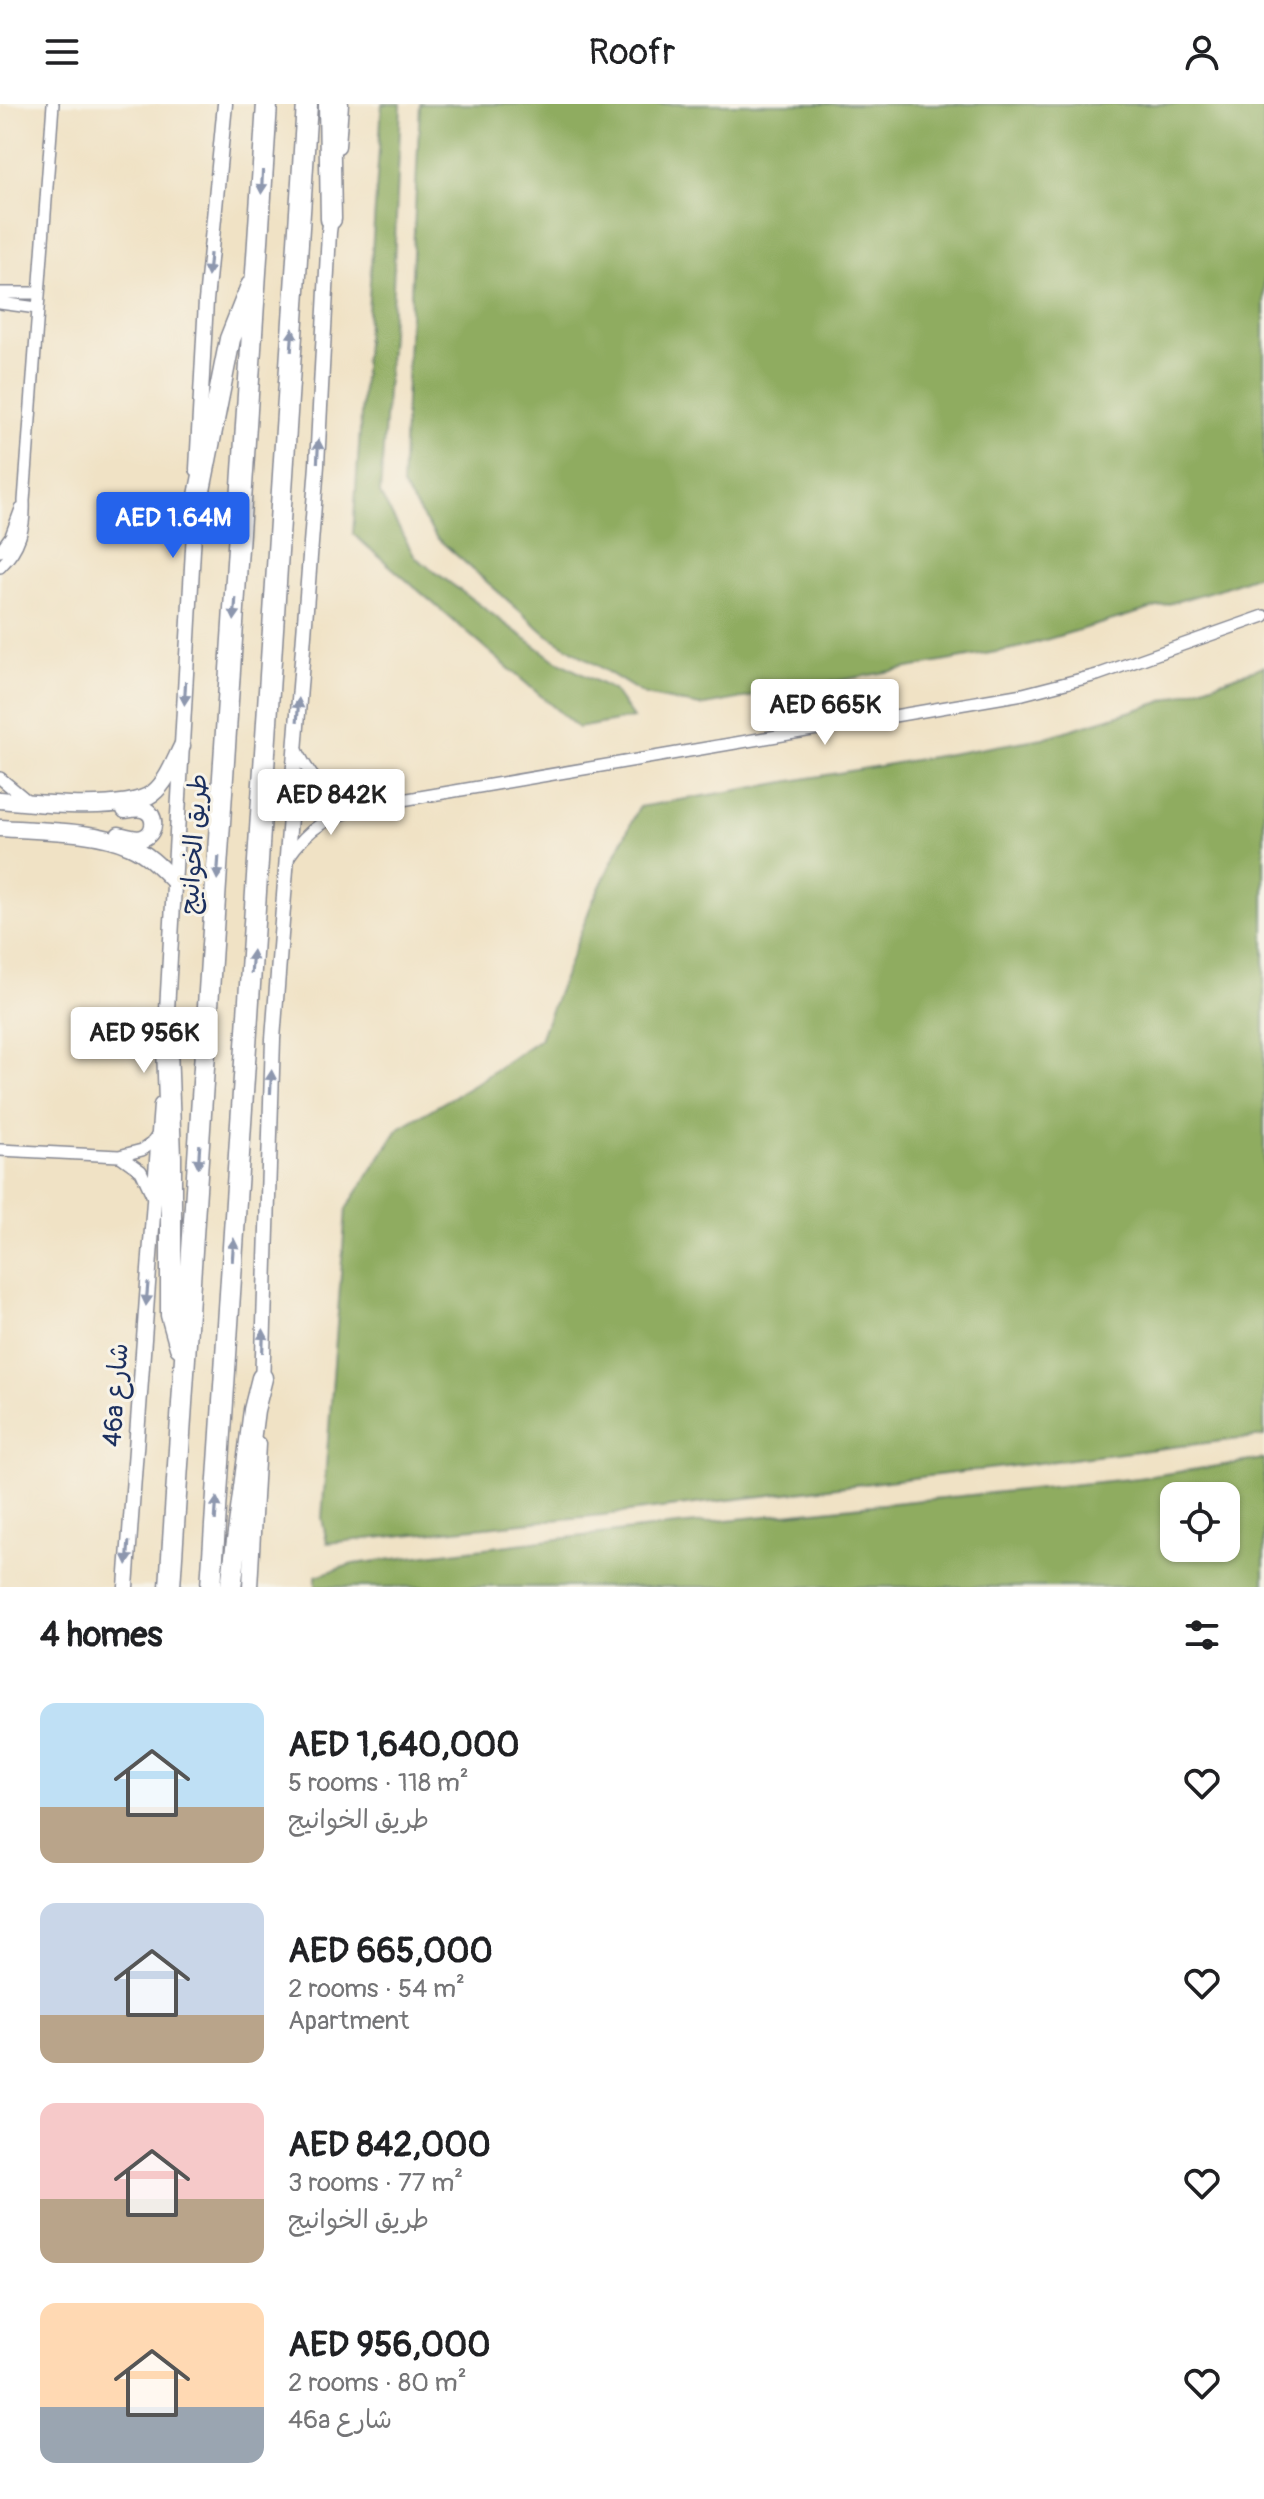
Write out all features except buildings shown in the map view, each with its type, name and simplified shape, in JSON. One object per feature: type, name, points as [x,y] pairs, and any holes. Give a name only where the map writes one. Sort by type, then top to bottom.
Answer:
[{"type":"highway","name":"طريق الخوانيج","points":[[170,1587],[267,104]]},
{"type":"highway","points":[[211,1587],[307,104]]},
{"type":"highway","points":[[329,104],[331,219]]},
{"type":"highway","points":[[194,521],[230,339],[257,275]]},
{"type":"highway","points":[[166,1020],[171,1157],[171,1315],[184,1356]]},
{"type":"highway","points":[[231,1587],[254,1410],[262,1378]]},
{"type":"main road","points":[[0,800],[107,805],[147,796],[164,781],[182,746]]},
{"type":"main road","points":[[83,835],[105,831],[142,838],[148,836],[153,825],[150,814],[141,808],[105,810],[88,804]]},
{"type":"main road","points":[[4,831],[83,835],[128,845],[145,854],[174,881]]},
{"type":"street","points":[[3,559],[22,535],[25,522],[24,501],[53,104]]},
{"type":"street","name":"46a شارع","points":[[126,1587],[155,1207],[206,301],[225,104]]},
{"type":"street","points":[[250,1587],[262,1378],[271,1087],[341,104]]},
{"type":"street","points":[[0,293],[38,293]]},
{"type":"street","points":[[0,303],[37,308]]},
{"type":"street","points":[[287,859],[303,836],[319,824],[367,806],[1023,694],[1097,675],[1264,616]]},
{"type":"street","points":[[295,745],[307,770],[325,790],[341,799],[367,806]]},
{"type":"street","points":[[0,778],[31,803]]},
{"type":"street","points":[[0,1150],[119,1156],[142,1150],[152,1143],[159,1132]]},
{"type":"street","name":"46a شارع","points":[[119,1156],[141,1171],[151,1188],[155,1207]]},
{"type":"green space","points":[[382,104],[401,104],[380,494],[415,557],[553,659],[613,690],[633,718],[578,728],[353,534]]},
{"type":"green space","points":[[420,104],[1264,104],[1264,573],[1018,648],[700,706],[645,695],[546,634],[436,537],[402,486]]},
{"type":"green space","points":[[1264,666],[1264,1436],[603,1515],[327,1543],[322,1518],[346,1209],[399,1128],[472,1086],[540,1039],[592,903],[639,807],[1043,738]]},
{"type":"green space","points":[[1264,1459],[1264,1587],[316,1587],[316,1576],[353,1564],[658,1527],[1138,1478]]}]
